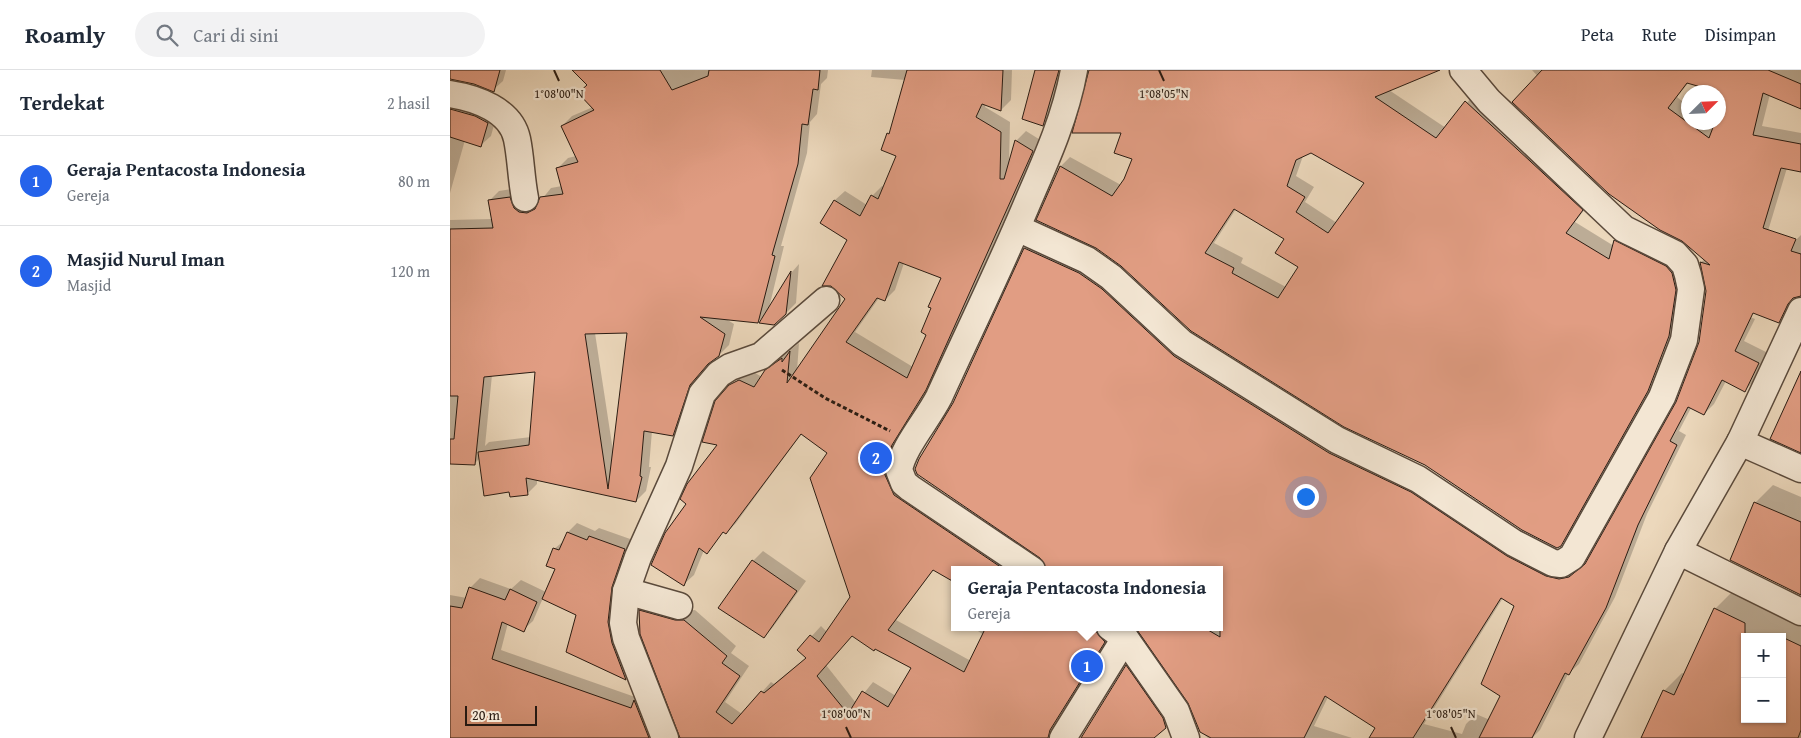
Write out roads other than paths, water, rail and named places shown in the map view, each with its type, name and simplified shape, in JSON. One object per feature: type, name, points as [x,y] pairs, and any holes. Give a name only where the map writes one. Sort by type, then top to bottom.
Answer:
[{"type":"street","points":[[1026,566],[904,483],[899,475],[900,466],[912,442],[935,405],[1017,228],[1046,160],[1070,90],[1074,70]]},
{"type":"street","points":[[1017,228],[1086,260],[1111,277],[1182,342],[1266,397],[1337,440],[1418,479],[1514,543],[1553,563],[1561,564],[1572,557],[1662,397],[1684,340],[1691,289],[1685,265],[1675,254],[1624,229],[1489,100],[1463,70]]},
{"type":"street","points":[[450,94],[472,97],[497,111],[512,127],[517,138],[525,198]]},
{"type":"street","points":[[666,738],[626,638],[623,623],[626,591],[638,557],[679,466],[702,394],[724,370],[761,356],[774,342],[826,300]]},
{"type":"street","points":[[1588,738],[1678,551],[1740,442],[1801,310]]},
{"type":"street","points":[[1740,442],[1801,469]]},
{"type":"street","points":[[1678,551],[1801,612]]},
{"type":"street","points":[[626,591],[680,606]]},
{"type":"street","points":[[1063,738],[1118,633],[1176,711],[1186,738]]},
{"type":"place","name":"Masjid Nurul Iman","points":[[876,458]]},
{"type":"place","name":"Geraja Pentacosta Indonesia","points":[[1087,666]]}]
